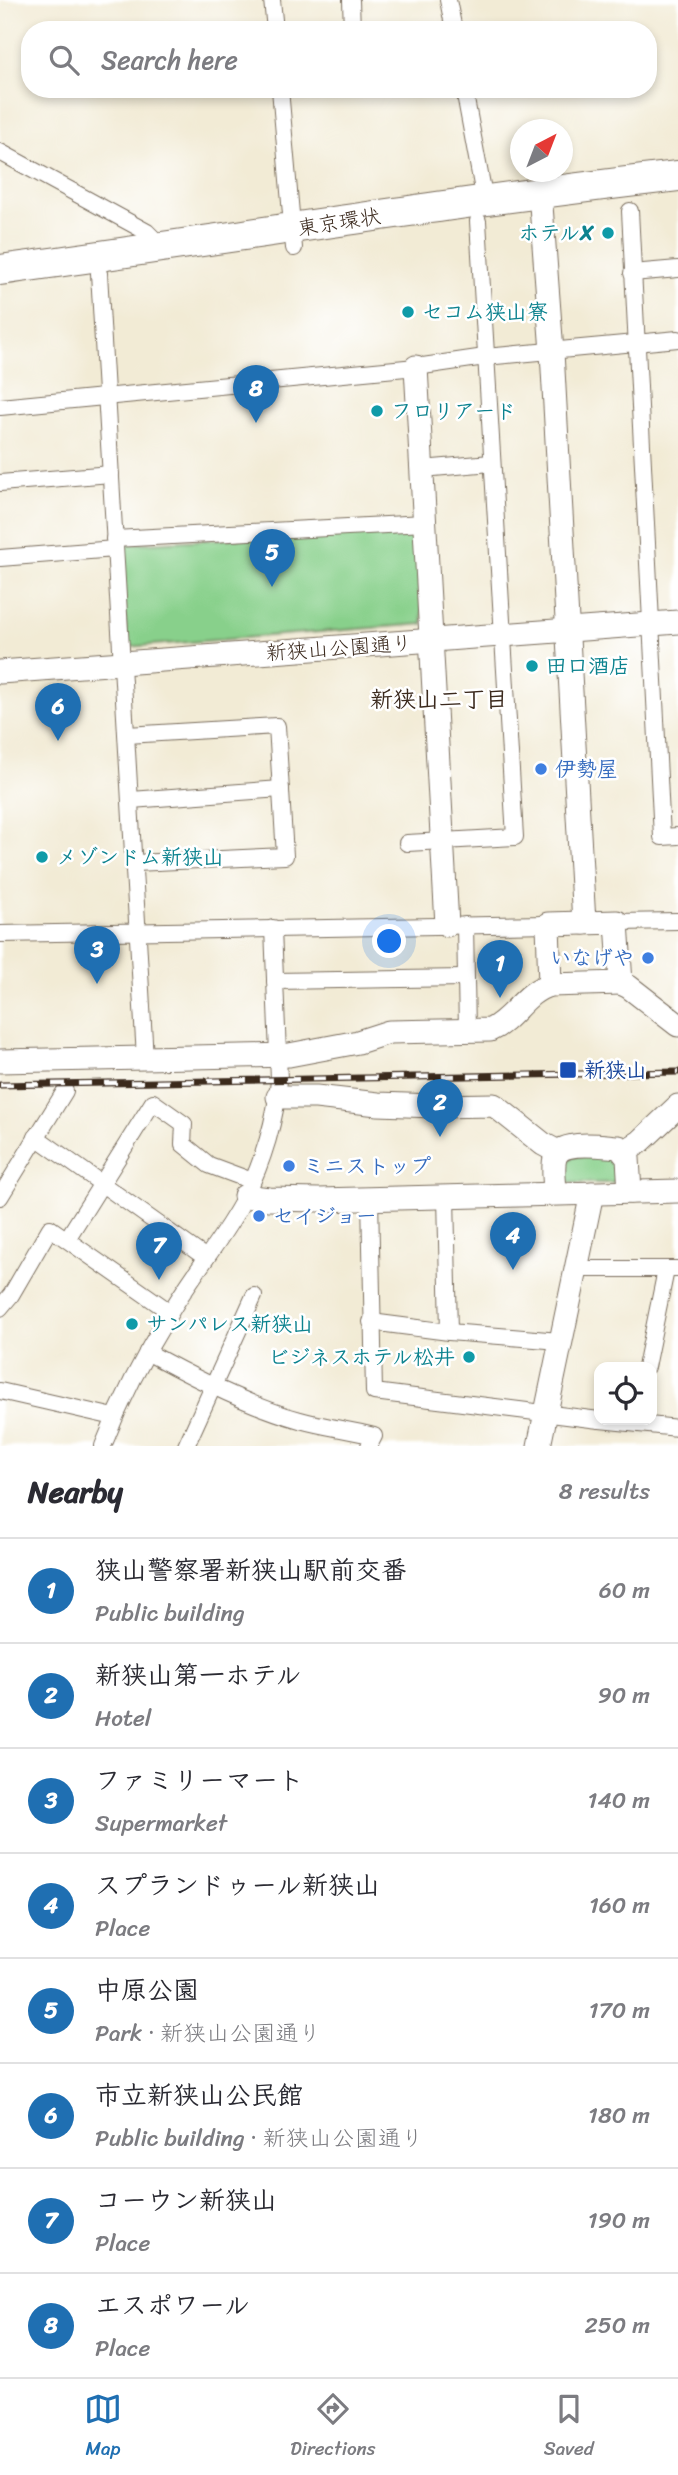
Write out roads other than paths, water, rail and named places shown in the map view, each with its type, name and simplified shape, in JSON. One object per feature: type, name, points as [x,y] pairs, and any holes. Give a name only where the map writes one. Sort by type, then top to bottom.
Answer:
[{"type":"highway","name":"東京環状","points":[[0,287],[540,202],[678,176]]},
{"type":"highway","name":"東京環状","points":[[540,202],[678,193]]},
{"type":"highway","name":"東京環状","points":[[0,270],[157,250],[293,239]]},
{"type":"street","points":[[272,0],[274,21]]},
{"type":"street","points":[[351,0],[352,21]]},
{"type":"street","points":[[448,0],[452,21]]},
{"type":"street","points":[[281,98],[293,239]]},
{"type":"street","points":[[407,843],[515,837],[485,357],[482,211],[465,98]]},
{"type":"street","points":[[0,152],[147,232],[155,240],[157,250]]},
{"type":"street","points":[[540,202],[552,352],[584,923]]},
{"type":"street","points":[[630,211],[663,837],[678,836]]},
{"type":"street","points":[[632,273],[678,269]]},
{"type":"street","points":[[99,273],[145,1058]]},
{"type":"street","points":[[0,407],[678,339]]},
{"type":"street","points":[[416,367],[443,841],[465,978],[467,1030]]},
{"type":"street","points":[[422,469],[491,463]]},
{"type":"street","points":[[0,483],[111,474]]},
{"type":"street","points":[[0,558],[114,544],[425,523]]},
{"type":"street","name":"新狭山公園通り","points":[[0,673],[678,622]]},
{"type":"street","points":[[127,735],[277,726],[281,789],[285,856],[135,863]]},
{"type":"street","points":[[131,800],[281,789]]},
{"type":"street","points":[[0,934],[678,921]]},
{"type":"street","points":[[617,922],[621,983]]},
{"type":"street","points":[[548,924],[550,985]]},
{"type":"street","points":[[103,1446],[114,1417],[147,1352],[249,1189],[267,1140],[278,1097],[273,928]]},
{"type":"street","points":[[275,981],[465,978]]},
{"type":"street","points":[[0,1061],[278,1056],[358,1042],[389,1032],[490,1030],[500,1026],[538,988],[550,985],[621,983],[678,1025]]},
{"type":"street","points":[[0,1197],[65,1091]]},
{"type":"street","points":[[278,1097],[316,1097],[378,1104],[435,1106],[491,1104],[543,1144],[558,1152]]},
{"type":"street","points":[[68,1240],[153,1102],[184,1124],[183,1144],[209,1165],[269,1199],[678,1191]]},
{"type":"street","points":[[625,1153],[678,1106]]},
{"type":"street","points":[[36,1137],[206,1258]]},
{"type":"street","points":[[555,1193],[554,1159],[558,1152],[568,1146],[619,1147],[628,1158],[630,1192]]},
{"type":"street","points":[[539,1446],[592,1193]]},
{"type":"street","points":[[446,1196],[449,1332]]},
{"type":"street","points":[[370,1198],[374,1392],[594,1419]]},
{"type":"street","points":[[0,1308],[6,1290],[50,1228],[170,1312]]},
{"type":"street","points":[[576,1269],[672,1270],[647,1362]]},
{"type":"street","points":[[186,1446],[254,1296]]},
{"type":"street","points":[[371,1322],[449,1332],[561,1341]]},
{"type":"street","points":[[147,1352],[214,1385],[302,1420],[374,1436],[369,1446]]},
{"type":"street","points":[[0,1391],[114,1417]]},
{"type":"street","points":[[656,1425],[678,1428]]},
{"type":"railway","points":[[0,1085],[678,1072]]},
{"type":"place","name":"ホテルX","points":[[608,233]]},
{"type":"place","name":"セコム狭山寮","points":[[408,312]]},
{"type":"place","name":"フロリアード","points":[[377,411]]},
{"type":"place","name":"エスポワール","points":[[256,423]]},
{"type":"place","name":"中原公園","points":[[272,587]]},
{"type":"place","name":"田口酒店","points":[[532,666]]},
{"type":"place","name":"市立新狭山公民館","points":[[58,741]]},
{"type":"place","name":"伊勢屋","points":[[541,769]]},
{"type":"place","name":"メゾンドム新狭山","points":[[42,857]]},
{"type":"place","name":"いなげや","points":[[648,958]]},
{"type":"place","name":"ファミリーマート","points":[[97,984]]},
{"type":"place","name":"狭山警察署新狭山駅前交番","points":[[500,998]]},
{"type":"place","name":"新狭山","points":[[568,1070]]},
{"type":"place","name":"新狭山第一ホテル","points":[[440,1137]]},
{"type":"place","name":"ミニストップ","points":[[289,1166]]},
{"type":"place","name":"セイジョー","points":[[259,1216]]},
{"type":"place","name":"スプランドゥール新狭山","points":[[513,1270]]},
{"type":"place","name":"コーウン新狭山","points":[[159,1280]]},
{"type":"place","name":"サンパレス新狭山","points":[[132,1324]]},
{"type":"place","name":"ビジネスホテル松井","points":[[469,1357]]},
{"type":"district","name":"新狭山二丁目","points":[[439,699]]}]
